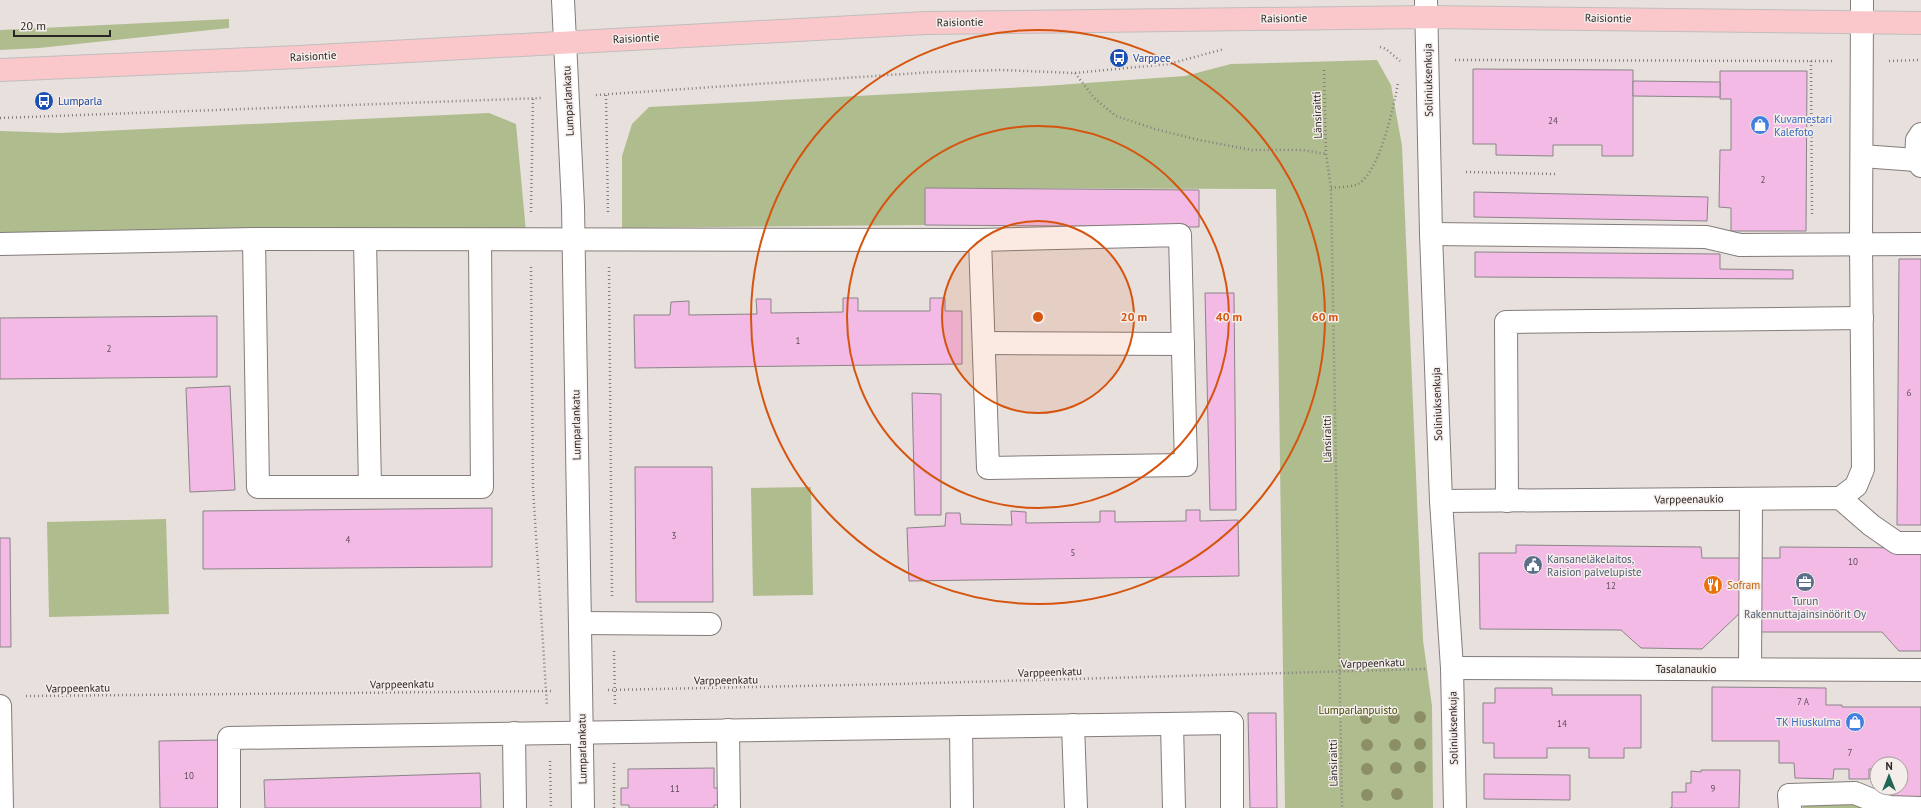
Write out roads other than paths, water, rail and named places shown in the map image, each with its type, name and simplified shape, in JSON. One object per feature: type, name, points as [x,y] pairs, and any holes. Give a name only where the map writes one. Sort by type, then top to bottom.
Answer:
[{"type":"main road","name":"Raisiontie","points":[[0,70],[283,58],[926,23],[1426,8],[1921,23]]},
{"type":"street","name":"Lumparlankatu","points":[[563,0],[573,240],[583,808]]},
{"type":"street","points":[[1862,0],[1861,245],[1863,469],[1856,486],[1840,498],[1870,525],[1897,543],[1921,543]]},
{"type":"street","name":"Soliniuksenkuja","points":[[1426,8],[1430,234],[1441,501],[1452,672],[1455,808]]},
{"type":"street","points":[[1862,156],[1919,163],[1917,140],[1921,134]]},
{"type":"street","points":[[1430,234],[1706,237],[1740,245],[1812,246],[1921,244]]},
{"type":"street","points":[[0,244],[254,239],[480,241],[980,240],[1180,235],[1186,465],[988,468],[980,240]]},
{"type":"street","points":[[254,239],[258,487],[482,487],[480,241]]},
{"type":"street","points":[[365,240],[370,487]]},
{"type":"street","points":[[1507,501],[1506,322],[1862,318]]},
{"type":"street","points":[[984,343],[1182,344]]},
{"type":"street","name":"Varppeenaukio","points":[[1441,501],[1840,498]]},
{"type":"street","points":[[1750,669],[1751,499]]},
{"type":"street","points":[[580,623],[710,624]]},
{"type":"street","name":"Tasalanaukio","points":[[1452,672],[1750,669],[1921,670]]},
{"type":"street","points":[[1452,672],[1563,676]]},
{"type":"street","points":[[0,706],[2,808]]},
{"type":"street","points":[[229,808],[229,738],[1232,723],[1232,808]]},
{"type":"street","points":[[1172,724],[1174,808]]},
{"type":"street","points":[[1073,725],[1076,808]]},
{"type":"street","points":[[960,727],[962,808]]},
{"type":"street","points":[[728,730],[729,808]]},
{"type":"street","points":[[514,733],[515,808]]},
{"type":"street","points":[[1790,808],[1789,795],[1855,793],[1889,807],[1921,808]]},
{"type":"place","name":"Varppee","points":[[1119,58]]},
{"type":"place","name":"Lumparla","points":[[44,101]]},
{"type":"place","name":"Kuvamestari Kalefoto","points":[[1760,125]]},
{"type":"place","name":"Kansaneläkelaitos, Raision palvelupiste","points":[[1533,565]]},
{"type":"place","name":"Turun Rakennuttajainsinöörit Oy","points":[[1805,582]]},
{"type":"place","name":"Sofram","points":[[1713,585]]},
{"type":"place","name":"TK Hiuskulma","points":[[1855,722]]},
{"type":"park label","name":"Lumparlanpuisto","points":[[1358,710]]}]
